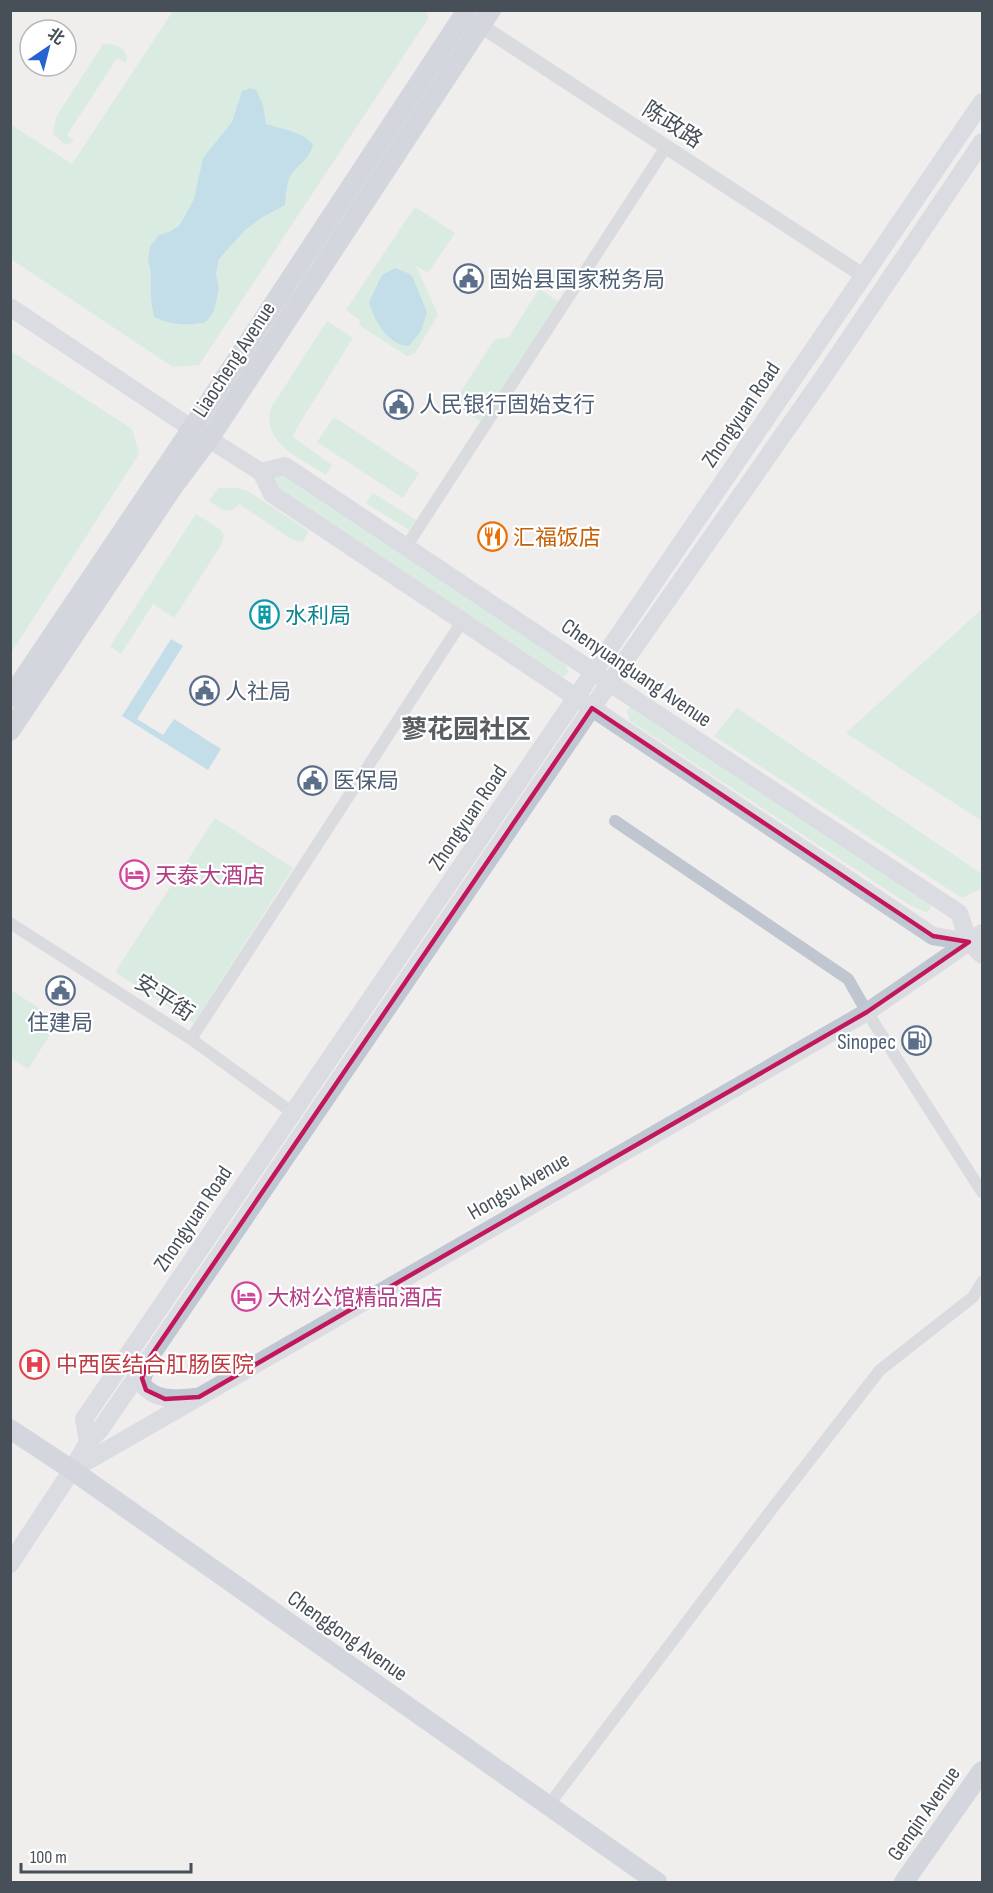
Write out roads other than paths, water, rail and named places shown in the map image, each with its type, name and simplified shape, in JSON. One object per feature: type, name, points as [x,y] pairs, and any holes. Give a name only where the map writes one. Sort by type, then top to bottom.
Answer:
[{"type":"main road","name":"Liaocheng Avenue","points":[[10,698],[472,14]]},
{"type":"main road","name":"Liaocheng Avenue","points":[[10,731],[173,487],[209,439],[472,14]]},
{"type":"main road","name":"Zhongyuan Road","points":[[88,1442],[84,1419],[982,102]]},
{"type":"main road","name":"Zhongyuan Road","points":[[10,1564],[88,1442],[100,1430],[592,708],[815,389],[982,142]]},
{"type":"main road","points":[[10,307],[192,429],[261,472],[273,494],[933,936],[976,937]]},
{"type":"main road","name":"Chenyuanguang Avenue","points":[[261,472],[285,466],[959,913],[976,937],[982,955]]},
{"type":"main road","name":"Hongsu Avenue","points":[[72,1470],[867,1012],[976,937]]},
{"type":"main road","points":[[148,1360],[141,1383],[146,1390],[165,1399],[199,1397]]},
{"type":"main road","name":"Chenggong Avenue","points":[[10,1429],[72,1470],[657,1882]]},
{"type":"main road","name":"Genqin Avenue","points":[[904,1882],[982,1771]]},
{"type":"street","name":"陈政路","points":[[472,14],[666,147],[864,276]]},
{"type":"street","points":[[406,547],[666,147]]},
{"type":"street","points":[[192,1039],[463,620]]},
{"type":"street","points":[[615,821],[848,979],[982,1192]]},
{"type":"street","name":"安平街","points":[[10,923],[192,1039],[293,1113]]},
{"type":"street","points":[[548,1806],[768,1514],[880,1370],[973,1297],[982,1282]]},
{"type":"water","points":[[250,88],[256,90],[263,105],[266,124],[303,136],[313,145],[307,157],[289,179],[285,205],[261,218],[244,231],[219,259],[216,274],[219,289],[214,311],[206,322],[179,324],[160,320],[154,317],[151,300],[151,274],[148,260],[150,246],[159,235],[179,226],[194,199],[203,158],[232,122],[242,91]]},
{"type":"water","points":[[395,268],[410,274],[413,278],[427,312],[421,331],[409,346],[401,345],[388,337],[378,324],[369,302],[382,275]]},
{"type":"water","points":[[171,639],[183,646],[137,719],[163,735],[174,719],[221,749],[208,770],[122,716]]},
{"type":"place","name":"固始县国家税务局","points":[[468,279]]},
{"type":"place","name":"人民银行固始支行","points":[[398,404]]},
{"type":"place","name":"汇福饭店","points":[[492,537]]},
{"type":"place","name":"水利局","points":[[264,615]]},
{"type":"place","name":"人社局","points":[[204,691]]},
{"type":"place","name":"医保局","points":[[312,780]]},
{"type":"place","name":"天泰大酒店","points":[[134,875]]},
{"type":"place","name":"住建局","points":[[60,990]]},
{"type":"place","name":"Sinopec","points":[[917,1041]]},
{"type":"place","name":"大树公馆精品酒店","points":[[246,1297]]},
{"type":"place","name":"中西医结合肛肠医院","points":[[35,1364]]},
{"type":"district","name":"蓼花园社区","points":[[466,729]]}]
